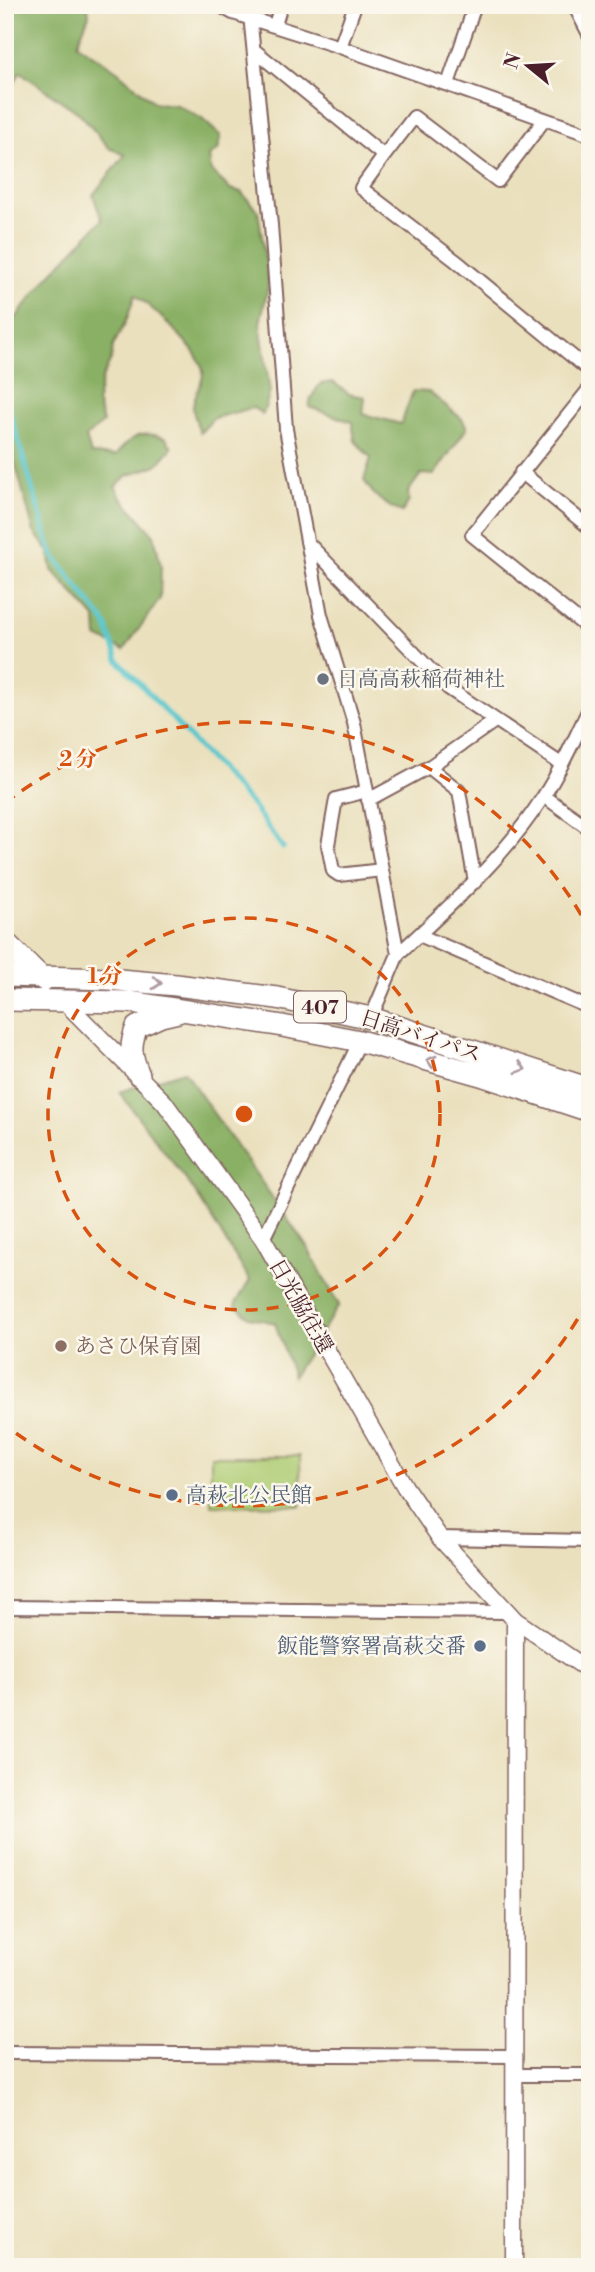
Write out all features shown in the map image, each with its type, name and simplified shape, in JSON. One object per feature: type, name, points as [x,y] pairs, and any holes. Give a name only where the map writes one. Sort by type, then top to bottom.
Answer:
[{"type":"highway","name":"日光脇往還","points":[[5,942],[64,1001]]},
{"type":"highway","name":"407","points":[[5,976],[40,977]]},
{"type":"highway","name":"日高バイパス","points":[[40,977],[176,985],[277,998],[371,1018],[590,1089]]},
{"type":"highway","name":"407","points":[[5,1000],[64,1001]]},
{"type":"highway","name":"日高バイパス","points":[[64,1001],[130,1002],[190,1009],[360,1041],[484,1076],[590,1111]]},
{"type":"highway","points":[[139,1075],[131,1057],[131,1042],[136,1027],[160,1016],[190,1009]]},
{"type":"street","points":[[219,5],[233,13],[250,11],[275,25],[590,135]]},
{"type":"street","points":[[275,25],[281,5]]},
{"type":"street","points":[[340,47],[355,5]]},
{"type":"street","points":[[448,84],[475,5]]},
{"type":"street","points":[[575,5],[590,36]]},
{"type":"street","points":[[250,11],[271,225],[286,429],[321,615],[354,723],[398,954]]},
{"type":"street","points":[[254,50],[384,156]]},
{"type":"street","points":[[545,118],[498,181],[414,117],[361,188],[456,261],[590,371]]},
{"type":"street","points":[[590,388],[472,535],[590,630]]},
{"type":"street","points":[[522,472],[588,522]]},
{"type":"street","points":[[306,542],[448,688],[561,764]]},
{"type":"street","points":[[371,1018],[398,954],[501,854],[544,796],[590,707]]},
{"type":"street","points":[[382,870],[339,875],[333,871],[328,845],[336,799],[368,795],[429,766],[495,721]]},
{"type":"street","points":[[576,734],[590,741]]},
{"type":"street","points":[[429,766],[459,791],[475,882]]},
{"type":"street","points":[[544,796],[590,830]]},
{"type":"street","points":[[419,934],[590,1008]]},
{"type":"street","name":"日光脇往還","points":[[64,1001],[164,1102],[263,1239],[405,1487],[440,1538],[511,1616],[590,1671]]},
{"type":"street","points":[[263,1239],[360,1041]]},
{"type":"street","points":[[440,1538],[590,1541]]},
{"type":"street","points":[[5,1607],[511,1616],[514,2267]]},
{"type":"street","points":[[5,2053],[514,2056]]},
{"type":"street","points":[[514,2075],[590,2075]]},
{"type":"green space","points":[[5,5],[88,5],[89,15],[77,44],[117,71],[155,103],[177,105],[202,119],[221,136],[218,150],[209,156],[211,171],[230,189],[241,192],[258,211],[269,283],[260,323],[270,392],[263,414],[253,408],[214,418],[200,433],[193,407],[203,376],[200,362],[175,330],[135,295],[102,378],[97,401],[103,423],[86,437],[91,454],[115,456],[132,439],[149,434],[166,438],[172,448],[157,465],[127,476],[115,486],[121,497],[154,535],[161,566],[160,599],[124,650],[97,637],[96,619],[52,570],[49,552],[34,532],[5,426],[5,332],[47,278],[102,220],[93,195],[125,155],[109,148],[80,114],[20,72],[5,102]]},
{"type":"green space","points":[[333,382],[349,394],[365,397],[363,414],[401,424],[413,391],[429,392],[462,419],[467,428],[434,475],[421,474],[408,492],[409,501],[402,512],[380,500],[364,480],[371,458],[355,441],[352,422],[309,407],[320,384]]},
{"type":"green space","points":[[184,1071],[307,1247],[339,1305],[293,1376],[275,1323],[249,1317],[235,1305],[250,1280],[193,1189],[119,1092]]},
{"type":"green space","points":[[211,1456],[300,1456],[301,1506],[211,1505]]},
{"type":"waterway","points":[[5,395],[51,552],[106,624],[118,660],[252,805],[283,848]]},
{"type":"place","name":"日高高萩稲荷神社","points":[[323,679]]},
{"type":"place","name":"あさひ保育園","points":[[61,1346]]},
{"type":"place","name":"高萩北公民館","points":[[172,1495]]},
{"type":"place","name":"飯能警察署高萩交番","points":[[480,1646]]}]
